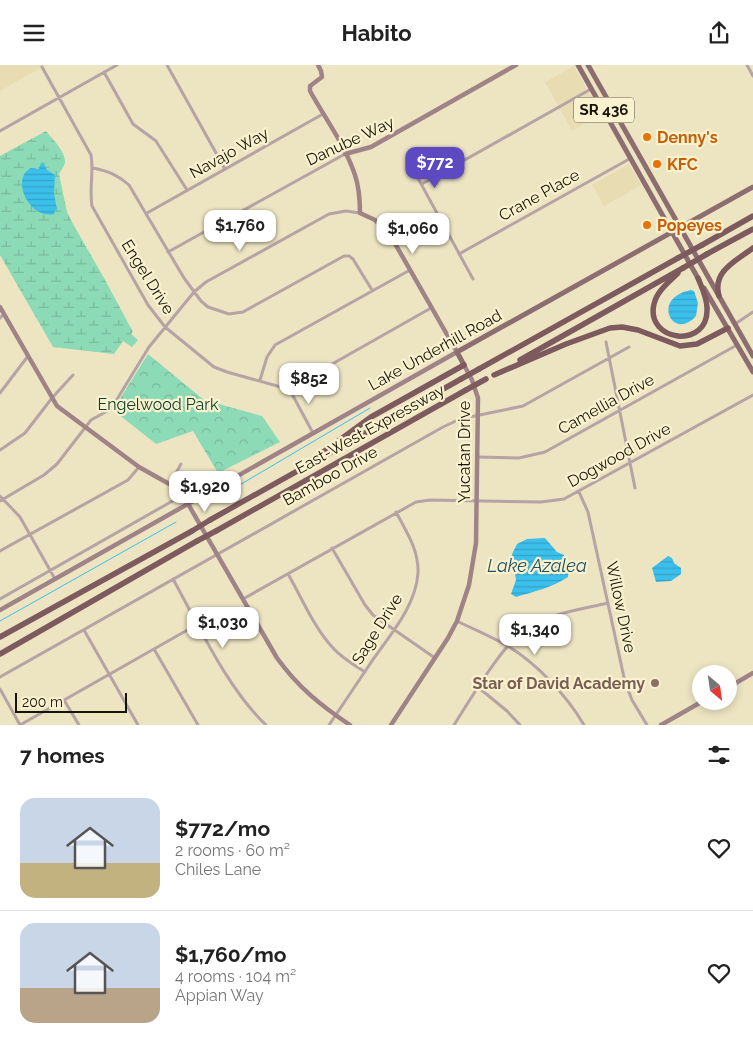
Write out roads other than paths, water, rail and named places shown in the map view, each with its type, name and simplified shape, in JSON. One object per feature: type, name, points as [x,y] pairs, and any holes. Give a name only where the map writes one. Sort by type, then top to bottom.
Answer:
[{"type":"highway","name":"East-West Expressway","points":[[0,637],[753,216]]},
{"type":"highway","name":"East-West Expressway","points":[[0,654],[197,541],[753,229]]},
{"type":"highway","points":[[719,295],[717,284],[720,274],[753,248]]},
{"type":"highway","points":[[683,268],[662,289],[654,304],[653,312],[655,319],[659,327],[666,333],[681,337],[701,328],[705,321],[707,306],[698,279]]},
{"type":"highway","points":[[494,375],[566,344],[610,328],[622,327],[638,330],[680,346],[697,344],[728,328]]},
{"type":"highway","points":[[302,469],[320,453],[371,417],[464,365]]},
{"type":"main road","name":"SR 436","points":[[578,65],[698,279],[753,372]]},
{"type":"main road","name":"SR 436","points":[[588,65],[753,356]]},
{"type":"main road","name":"Lake Underhill Road","points":[[457,352],[753,187]]},
{"type":"main road","points":[[728,328],[735,324]]},
{"type":"main road","name":"Yucatan Drive","points":[[457,352],[464,365]]},
{"type":"street","points":[[0,131],[117,65]]},
{"type":"street","points":[[167,65],[225,169]]},
{"type":"street","points":[[2,500],[44,475],[57,464],[91,420],[111,409],[149,347],[194,292],[206,282],[320,218],[329,214],[346,211],[360,213],[357,183],[345,154],[310,89],[322,77],[318,65]]},
{"type":"street","name":"Danube Way","points":[[168,252],[345,154],[371,147],[516,65]]},
{"type":"street","points":[[747,65],[753,75]]},
{"type":"street","name":"Engel Drive","points":[[42,67],[91,155],[94,167],[90,194],[92,206],[148,305],[165,327],[214,367],[288,389]]},
{"type":"street","points":[[104,72],[133,124],[156,141],[187,191]]},
{"type":"street","points":[[422,184],[592,89]]},
{"type":"street","name":"Navajo Way","points":[[147,213],[323,114]]},
{"type":"street","name":"Crane Place","points":[[459,254],[631,158]]},
{"type":"street","points":[[408,160],[473,279]]},
{"type":"street","points":[[94,167],[109,171],[129,185],[168,252],[194,292],[208,307],[229,314],[243,312],[344,256],[354,259],[372,291]]},
{"type":"street","name":"Yucatan Drive","points":[[360,213],[375,220],[389,233],[457,352]]},
{"type":"street","points":[[260,380],[267,357],[276,345],[410,270]]},
{"type":"street","points":[[0,307],[2,316],[57,406],[139,467],[180,490],[277,658],[307,694],[350,725]]},
{"type":"street","points":[[314,433],[288,389],[431,308]]},
{"type":"street","points":[[735,324],[753,312]]},
{"type":"street","points":[[606,342],[635,488]]},
{"type":"street","name":"Camellia Drive","points":[[478,457],[519,458],[545,452],[738,344]]},
{"type":"street","name":"Bamboo Drive","points":[[0,677],[443,427],[460,419],[524,406],[629,347]]},
{"type":"street","name":"Lake Underhill Road","points":[[0,610],[457,352]]},
{"type":"street","points":[[0,393],[28,356]]},
{"type":"street","name":"Yucatan Drive","points":[[391,725],[436,659],[457,621],[470,585],[476,543],[478,415],[476,388],[464,365]]},
{"type":"street","points":[[0,450],[25,433],[52,398],[73,375]]},
{"type":"street","name":"Dogwood Drive","points":[[243,599],[416,502],[430,500],[541,502],[564,499],[753,395]]},
{"type":"street","points":[[170,484],[181,464]]},
{"type":"street","points":[[0,551],[128,480],[139,467]]},
{"type":"street","name":"Willow Drive","points":[[579,492],[588,512],[625,681],[632,700],[647,725]]},
{"type":"street","points":[[0,599],[184,495]]},
{"type":"street","points":[[0,496],[20,517],[55,579]]},
{"type":"street","name":"Sage Drive","points":[[329,725],[394,630],[407,608],[414,590],[418,572],[416,553],[410,537],[396,512]]},
{"type":"street","points":[[332,548],[365,605],[373,615],[436,659]]},
{"type":"street","points":[[288,574],[329,643],[343,657],[365,673]]},
{"type":"street","points":[[173,579],[233,685],[266,725]]},
{"type":"street","points":[[454,725],[507,646],[528,626],[554,615],[608,603]]},
{"type":"street","points":[[457,621],[507,646],[538,669],[574,709],[584,725]]},
{"type":"street","points":[[0,689],[20,725],[198,624]]},
{"type":"street","points":[[84,630],[138,725]]},
{"type":"street","points":[[154,649],[198,725]]},
{"type":"street","points":[[738,682],[753,673]]},
{"type":"street","points":[[479,688],[507,711],[520,725]]},
{"type":"street","points":[[64,700],[79,725]]},
{"type":"street","points":[[661,725],[692,707]]},
{"type":"water","points":[[41,163],[55,175],[54,193],[57,210],[55,210],[54,214],[45,214],[37,211],[30,205],[22,189],[22,180],[25,173],[31,168],[39,169]]},
{"type":"water","points":[[691,290],[694,291],[698,303],[696,316],[688,323],[680,324],[670,316],[668,309],[671,301],[678,294]]},
{"type":"water","name":"Lake Azalea","points":[[545,538],[557,552],[564,555],[569,567],[568,577],[536,591],[516,597],[511,594],[516,580],[512,554],[517,544],[527,539]]},
{"type":"water","points":[[668,556],[681,568],[681,574],[671,581],[656,582],[652,568]]},
{"type":"waterway","points":[[204,506],[370,408]]},
{"type":"waterway","points":[[0,621],[176,522]]},
{"type":"place","name":"Denny's","points":[[647,137]]},
{"type":"place","name":"KFC","points":[[657,164]]},
{"type":"place","name":"Popeyes","points":[[647,225]]},
{"type":"place","name":"Star of David Academy","points":[[655,683]]},
{"type":"park label","name":"Engelwood Park","points":[[158,404]]}]
